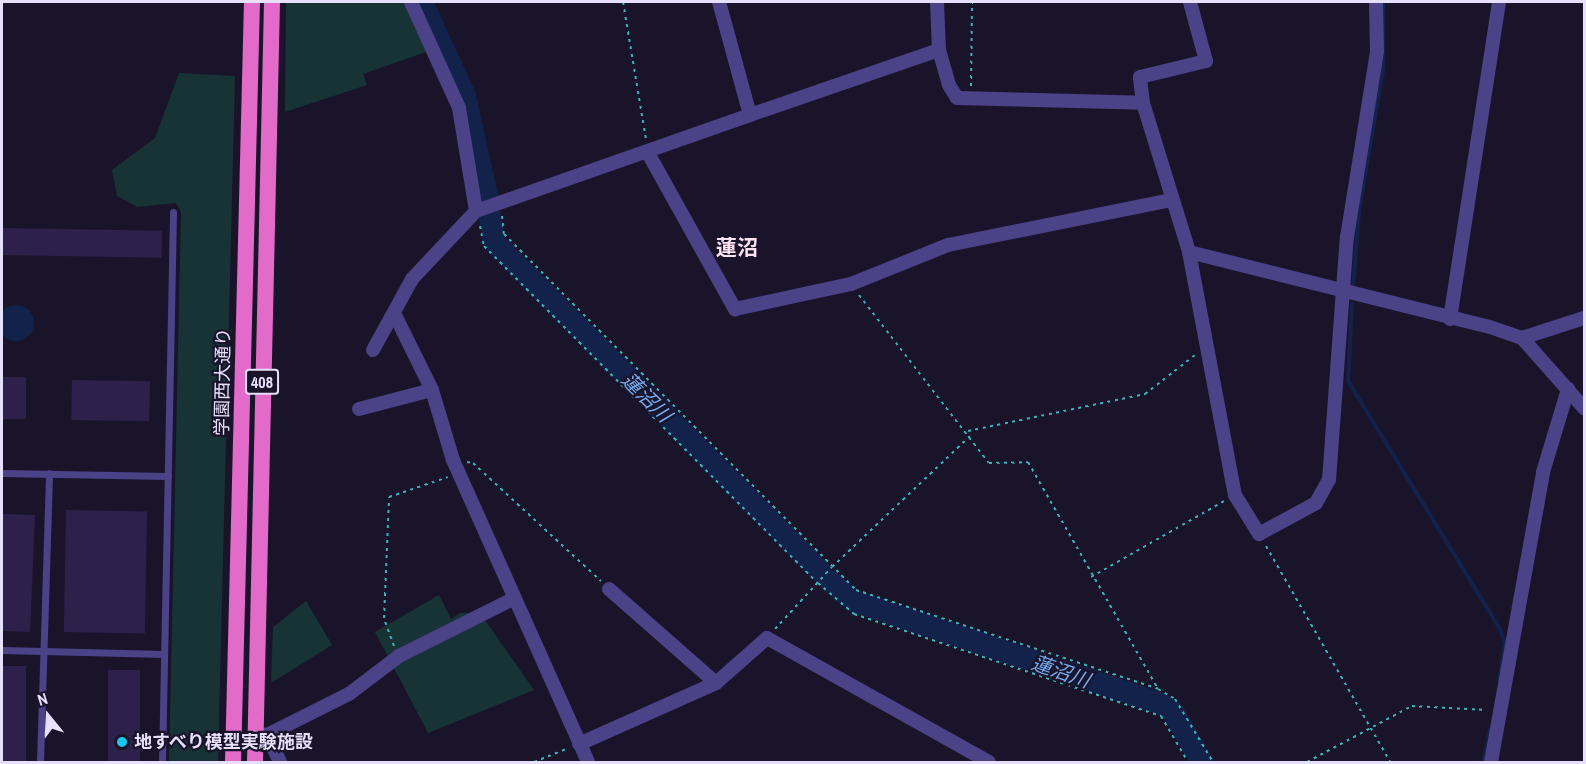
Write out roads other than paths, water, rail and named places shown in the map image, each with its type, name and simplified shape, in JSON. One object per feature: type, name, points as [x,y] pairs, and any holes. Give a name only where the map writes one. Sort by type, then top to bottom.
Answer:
[{"type":"highway","name":"学園西大通り","points":[[233,762],[252,2]]},
{"type":"highway","name":"408","points":[[255,762],[261,734],[272,2]]},
{"type":"street","points":[[411,2],[459,108],[476,211]]},
{"type":"street","points":[[719,2],[750,115]]},
{"type":"street","points":[[937,2],[939,50],[949,85],[957,98],[971,101],[1143,103]]},
{"type":"street","points":[[1190,2],[1206,61],[1140,77],[1143,103],[1171,200],[1189,252],[1235,495],[1259,534],[1316,504],[1329,480],[1345,294],[1347,237],[1377,51],[1376,2]]},
{"type":"street","points":[[1450,319],[1499,2]]},
{"type":"street","points":[[373,350],[412,279],[476,211],[939,50]]},
{"type":"street","points":[[648,153],[735,309],[851,284],[948,245],[1171,200]]},
{"type":"street","points":[[1189,252],[1522,338],[1584,318]]},
{"type":"street","points":[[394,313],[432,390],[456,466],[513,599],[588,762]]},
{"type":"street","points":[[1522,338],[1584,408]]},
{"type":"street","points":[[1491,762],[1502,712],[1543,472],[1568,389]]},
{"type":"street","points":[[359,409],[432,390]]},
{"type":"street","points":[[609,589],[716,683]]},
{"type":"street","points":[[280,762],[261,734],[329,706],[399,656],[513,599]]},
{"type":"street","points":[[579,744],[716,683],[766,638],[989,762]]},
{"type":"lane","points":[[162,762],[173,212]]},
{"type":"lane","points":[[2,473],[168,476]]},
{"type":"lane","points":[[40,762],[49,473]]},
{"type":"lane","points":[[2,650],[164,654]]},
{"type":"water","points":[[16,305],[29,310],[34,323],[29,336],[16,341],[3,336],[-2,323],[3,310]]},
{"type":"waterway","name":"蓮沼川","points":[[422,2],[465,96],[488,200]]},
{"type":"waterway","points":[[1353,288],[1359,211],[1383,71],[1383,2]]},
{"type":"waterway","name":"蓮沼川","points":[[490,215],[494,242],[820,572]]},
{"type":"waterway","points":[[1352,304],[1348,381],[1500,629],[1505,644],[1499,681]]},
{"type":"waterway","name":"蓮沼川","points":[[830,581],[854,601],[1162,704],[1173,712],[1202,762]]},
{"type":"waterway","points":[[1483,762],[1490,730]]},
{"type":"place","name":"地すべり模型実験施設","points":[[122,742]]},
{"type":"district","name":"蓮沼","points":[[737,248]]}]
